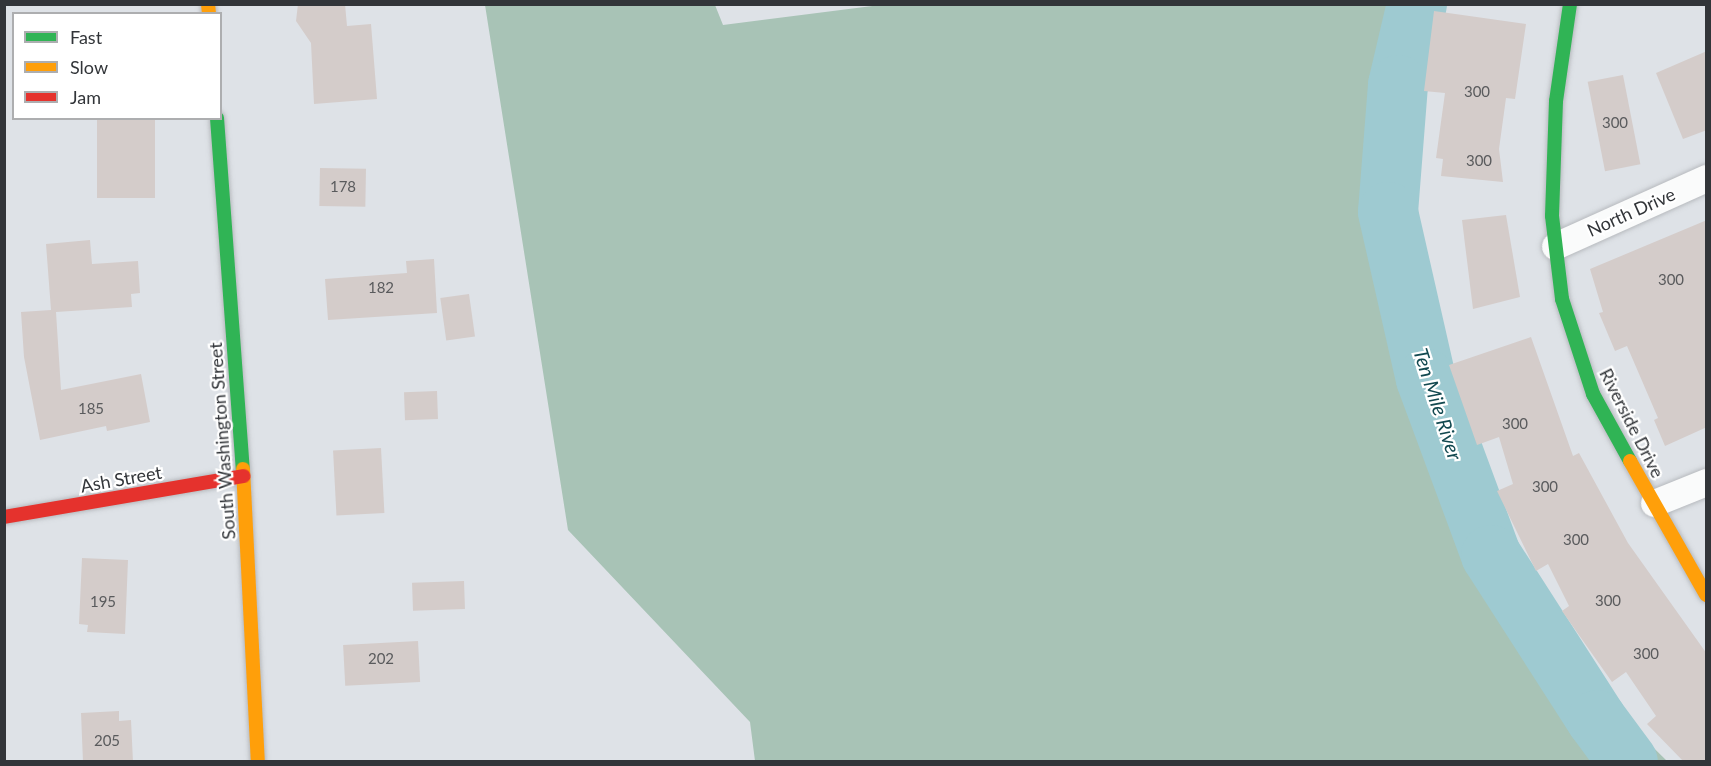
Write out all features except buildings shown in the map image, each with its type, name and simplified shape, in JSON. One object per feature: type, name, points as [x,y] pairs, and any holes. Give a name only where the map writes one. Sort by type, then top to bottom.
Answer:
[{"type":"street","name":"Riverside Drive","points":[[1570,4],[1556,101],[1552,216],[1562,299],[1593,394],[1707,595]]},
{"type":"street","name":"South Washington Street","points":[[217,120],[244,476],[258,762]]},
{"type":"street","name":"North Drive","points":[[1556,246],[1707,178]]},
{"type":"street","name":"Ash Street","points":[[4,517],[244,476]]},
{"type":"street","points":[[1653,503],[1707,482]]},
{"type":"green space","points":[[888,4],[1436,5],[1405,182],[1485,504],[1613,708],[1667,761],[755,761],[750,722],[568,530],[485,5],[715,5],[723,25]]},
{"type":"waterway","name":"Ten Mile River","points":[[1417,4],[1398,85],[1388,212],[1426,379],[1491,555],[1597,720],[1628,762]]},
{"type":"traffic: fast","points":[[1570,4],[1556,101],[1552,216],[1562,299],[1593,394],[1630,461]]},
{"type":"traffic: fast","points":[[217,120],[243,469]]},
{"type":"traffic: slow","points":[[208,4],[209,12]]},
{"type":"traffic: slow","points":[[1630,461],[1706,595]]},
{"type":"traffic: slow","points":[[243,469],[258,762]]},
{"type":"traffic: jam","points":[[4,517],[244,476]]}]
